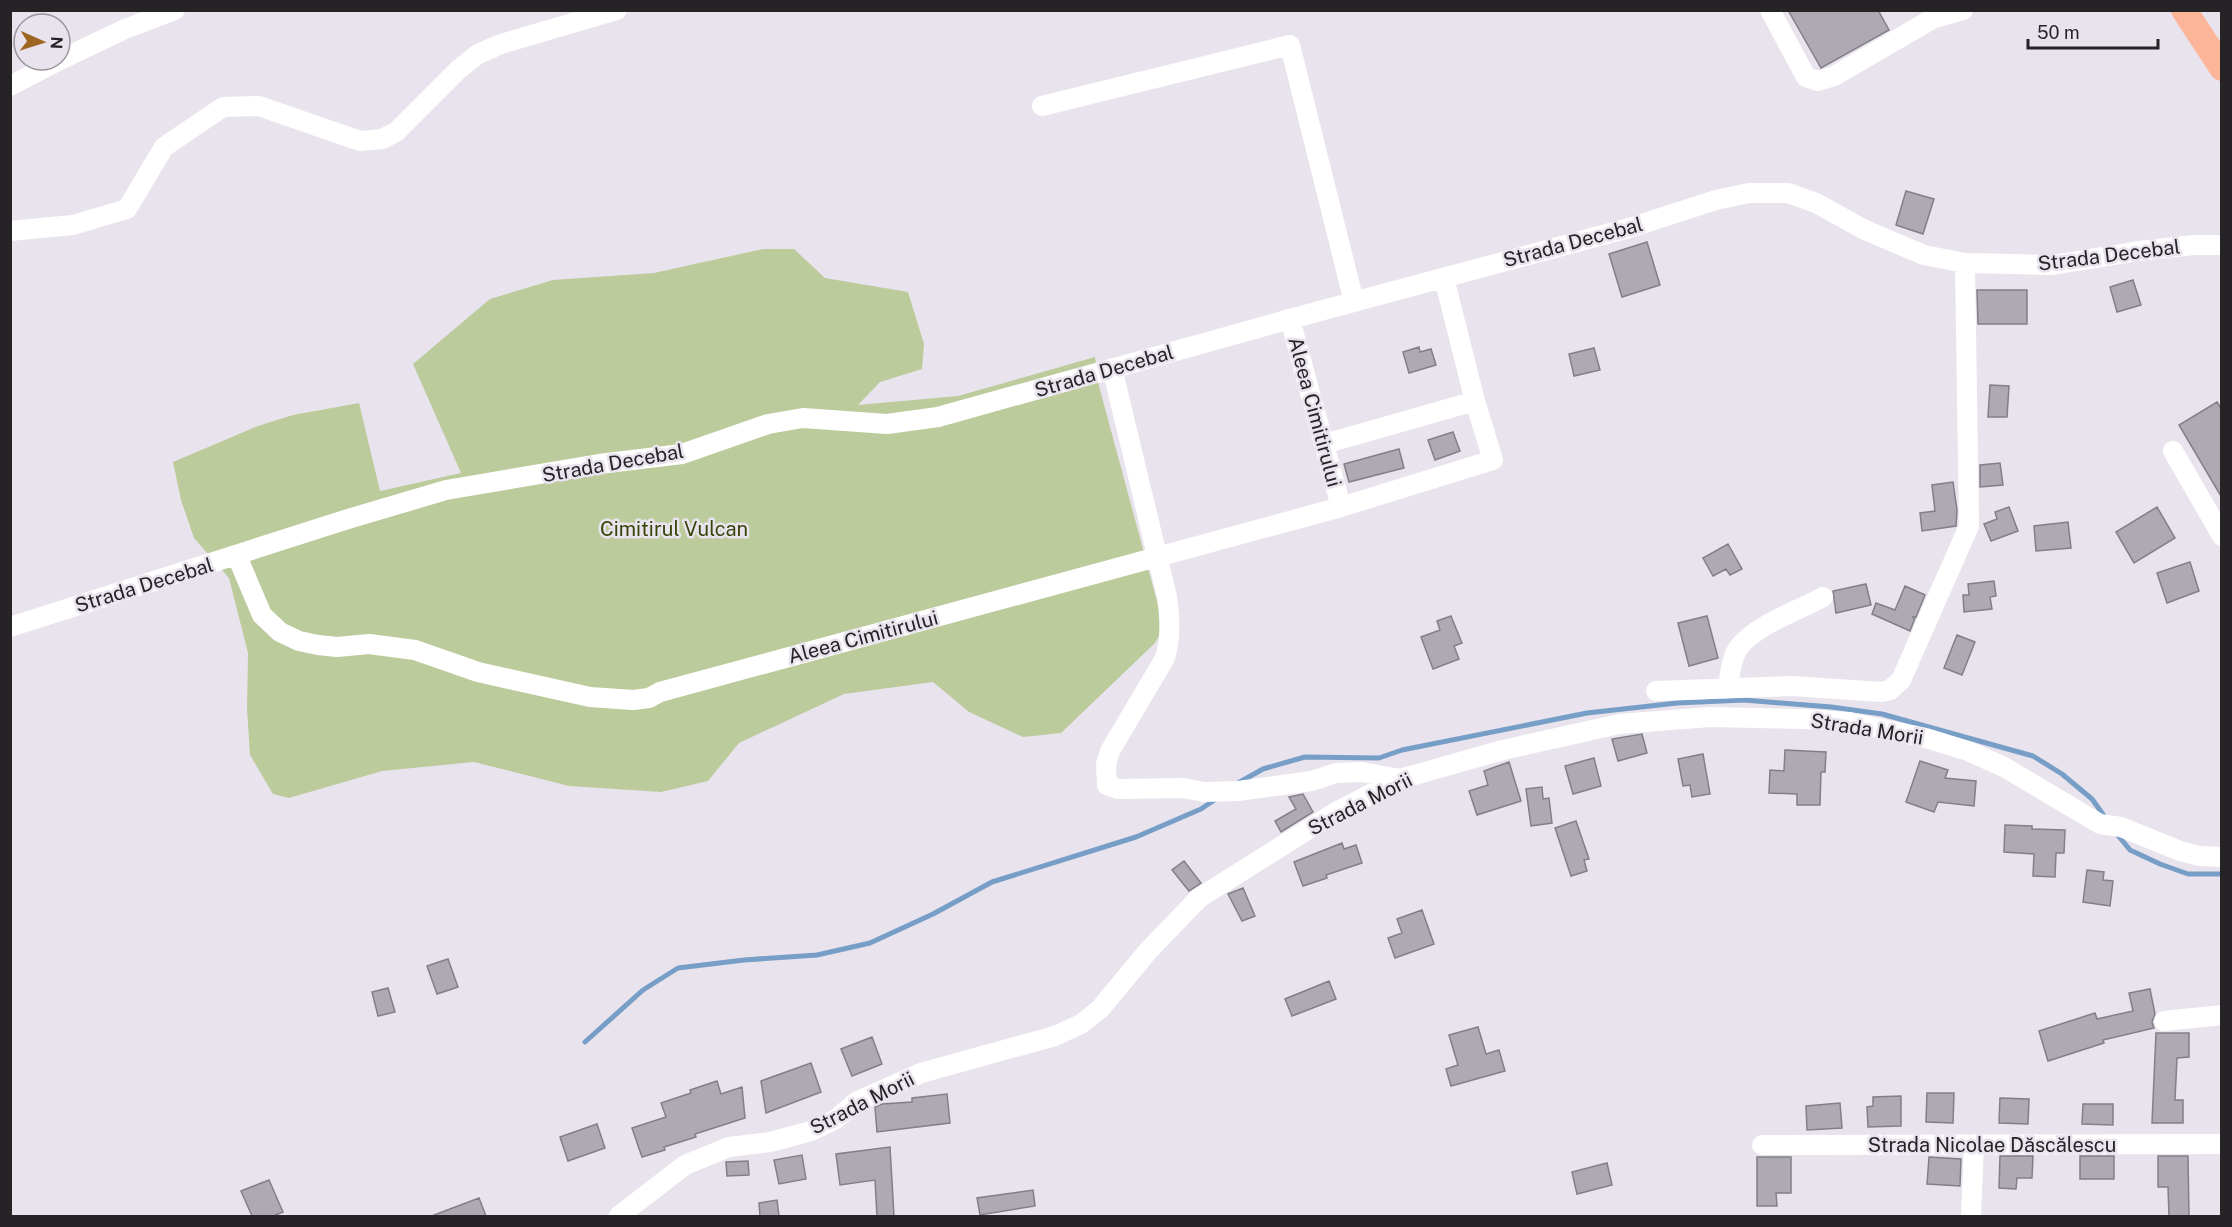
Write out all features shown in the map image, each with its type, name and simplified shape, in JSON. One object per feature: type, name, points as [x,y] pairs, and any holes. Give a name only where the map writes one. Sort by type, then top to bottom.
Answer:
[{"type":"main road","points":[[2184,10],[2222,68]]},
{"type":"street","points":[[72,54],[125,29],[175,10]]},
{"type":"street","points":[[10,231],[73,225],[127,209],[164,147],[223,107],[259,106],[360,141],[382,139],[396,132],[458,70],[478,54],[501,44],[617,10]]},
{"type":"street","points":[[1770,10],[1806,76],[1818,81],[1834,76],[1934,18],[1963,10]]},
{"type":"street","points":[[1042,106],[1290,45],[1354,302]]},
{"type":"street","points":[[10,86],[37,72]]},
{"type":"street","name":"Strada Decebal","points":[[10,627],[337,522],[446,490],[599,464],[682,454],[768,424],[803,418],[887,424],[938,417],[1629,228],[1716,200],[1749,193],[1788,193],[1816,203],[1865,230],[1924,255],[1965,263],[2052,265],[2139,251],[2194,245],[2222,245]]},
{"type":"street","name":"Strada Decebal","points":[[2194,245],[2222,232]]},
{"type":"street","points":[[1656,691],[1792,686],[1852,708],[1890,690],[1901,680],[1969,526],[1965,263]]},
{"type":"street","points":[[1341,507],[1493,460],[1475,401],[1444,278]]},
{"type":"street","name":"Aleea Cimitirului","points":[[237,556],[262,615],[280,632],[299,641],[337,647],[369,644],[415,650],[478,672],[590,697],[620,700],[648,698],[660,692],[1341,507],[1290,319]]},
{"type":"street","points":[[1112,368],[1168,606],[1169,642],[1165,658],[1110,751],[1106,764],[1107,786],[1118,789],[1183,788],[1204,792],[1238,791],[1312,781],[1336,773],[1362,772],[1400,779]]},
{"type":"street","points":[[1324,444],[1475,401]]},
{"type":"street","points":[[2173,451],[2222,536]]},
{"type":"street","points":[[1728,687],[1730,669],[1738,648],[1751,636],[1823,597]]},
{"type":"street","name":"Strada Morii","points":[[619,1216],[685,1165],[729,1147],[770,1142],[811,1131],[836,1119],[856,1102],[921,1073],[1054,1036],[1081,1024],[1100,1009],[1148,951],[1199,898],[1336,812],[1400,779],[1503,750],[1619,724],[1710,717],[1805,719],[1852,708],[1926,738],[1968,751],[2004,767],[2100,824],[2121,827],[2180,851],[2200,856],[2222,857]]},
{"type":"street","points":[[2164,1021],[2222,1015]]},
{"type":"street","points":[[1971,1216],[1974,1144]]},
{"type":"street","name":"Strada Nicolae Dăscălescu","points":[[1762,1145],[2222,1144]]},
{"type":"green space","name":"Cimitirul Vulcan","points":[[763,249],[794,249],[825,278],[908,292],[924,344],[922,369],[880,382],[858,405],[958,396],[1095,357],[1099,386],[1164,627],[1155,643],[1061,733],[1023,737],[969,712],[933,682],[844,694],[739,743],[708,781],[661,792],[569,786],[474,762],[382,771],[289,798],[273,794],[250,755],[247,709],[248,653],[229,578],[194,538],[181,500],[173,462],[258,426],[293,415],[359,403],[380,491],[461,473],[413,364],[490,299],[553,280],[654,273]]},
{"type":"building","points":[[1788,10],[1878,10],[1889,30],[1821,68]]},
{"type":"building","points":[[1906,191],[1934,199],[1923,234],[1896,225]]},
{"type":"building","points":[[1647,242],[1660,285],[1622,297],[1609,254]]},
{"type":"building","points":[[2133,280],[2141,305],[2117,312],[2110,287]]},
{"type":"building","points":[[1977,290],[2027,290],[2027,324],[1978,324]]},
{"type":"building","points":[[1419,347],[1420,352],[1431,349],[1436,365],[1409,373],[1403,352]]},
{"type":"building","points":[[1594,348],[1600,370],[1574,376],[1569,354]]},
{"type":"building","points":[[1990,385],[2009,386],[2007,417],[1988,417]]},
{"type":"building","points":[[2217,402],[2222,410],[2222,498],[2179,425]]},
{"type":"building","points":[[1453,432],[1460,451],[1435,460],[1428,440]]},
{"type":"building","points":[[1399,449],[1404,468],[1349,482],[1344,464]]},
{"type":"building","points":[[2000,463],[2003,485],[1980,487],[1980,465]]},
{"type":"building","points":[[1953,482],[1957,510],[1956,526],[1922,531],[1920,513],[1935,511],[1932,485]]},
{"type":"building","points":[[2009,507],[2018,531],[1991,541],[1984,524],[1997,519],[1995,512]]},
{"type":"building","points":[[2157,507],[2175,538],[2134,563],[2116,532]]},
{"type":"building","points":[[2068,522],[2071,548],[2036,551],[2034,526]]},
{"type":"building","points":[[1728,544],[1742,569],[1730,575],[1726,569],[1713,576],[1703,558]]},
{"type":"building","points":[[2190,562],[2199,591],[2167,603],[2157,573]]},
{"type":"building","points":[[1994,581],[1996,596],[1990,597],[1992,609],[1964,612],[1963,595],[1969,595],[1968,584]]},
{"type":"building","points":[[1866,584],[1871,605],[1836,613],[1833,591]]},
{"type":"building","points":[[1905,586],[1925,595],[1916,617],[1912,617],[1915,618],[1910,631],[1872,614],[1876,603],[1895,610]]},
{"type":"building","points":[[1451,616],[1462,643],[1454,646],[1459,659],[1433,669],[1421,637],[1440,630],[1437,621]]},
{"type":"building","points":[[1707,616],[1718,658],[1689,666],[1678,623]]},
{"type":"building","points":[[1957,635],[1975,642],[1962,675],[1944,668]]},
{"type":"building","points":[[1642,734],[1647,753],[1618,761],[1612,739]]},
{"type":"building","points":[[1785,750],[1826,752],[1825,772],[1821,772],[1820,805],[1797,805],[1797,794],[1769,793],[1770,770],[1784,771]]},
{"type":"building","points":[[1703,754],[1710,794],[1692,797],[1690,785],[1683,786],[1678,759]]},
{"type":"building","points":[[1594,758],[1601,786],[1573,794],[1565,766]]},
{"type":"building","points":[[1920,761],[1948,770],[1945,778],[1976,781],[1974,806],[1938,802],[1934,812],[1906,802]]},
{"type":"building","points":[[1509,762],[1521,801],[1477,815],[1469,791],[1488,785],[1484,771]]},
{"type":"building","points":[[1542,787],[1543,799],[1549,798],[1552,823],[1531,826],[1526,789]]},
{"type":"building","points":[[1303,794],[1313,812],[1281,832],[1275,821],[1296,809],[1289,797]]},
{"type":"building","points":[[1576,821],[1589,859],[1584,860],[1587,871],[1571,876],[1555,828]]},
{"type":"building","points":[[2005,825],[2065,830],[2064,853],[2056,853],[2055,877],[2033,876],[2034,854],[2004,852]]},
{"type":"building","points":[[1342,843],[1344,849],[1356,845],[1362,863],[1326,875],[1327,878],[1303,886],[1294,862]]},
{"type":"building","points":[[1184,861],[1201,883],[1189,891],[1172,870]]},
{"type":"building","points":[[2087,870],[2104,872],[2103,880],[2113,881],[2110,906],[2083,902]]},
{"type":"building","points":[[1243,888],[1255,916],[1242,921],[1228,894]]},
{"type":"building","points":[[1422,910],[1434,944],[1395,958],[1388,938],[1402,933],[1397,919]]},
{"type":"building","points":[[448,959],[458,987],[437,994],[427,966]]},
{"type":"building","points":[[1329,981],[1336,999],[1292,1016],[1285,999]]},
{"type":"building","points":[[388,988],[395,1012],[378,1016],[372,992]]},
{"type":"building","points":[[2150,989],[2155,1014],[2152,1022],[2154,1028],[2103,1040],[2104,1043],[2048,1061],[2039,1031],[2095,1013],[2097,1019],[2133,1011],[2129,993]]},
{"type":"building","points":[[1478,1027],[1486,1054],[1499,1050],[1505,1071],[1451,1086],[1446,1069],[1458,1065],[1449,1035]]},
{"type":"building","points":[[2156,1033],[2189,1033],[2189,1057],[2177,1058],[2175,1100],[2183,1100],[2183,1123],[2152,1123]]},
{"type":"building","points":[[872,1037],[882,1064],[852,1076],[841,1049]]},
{"type":"building","points":[[811,1063],[821,1092],[766,1113],[761,1081]]},
{"type":"building","points":[[717,1081],[721,1094],[742,1087],[745,1118],[695,1134],[696,1137],[642,1157],[632,1128],[666,1117],[661,1103]]},
{"type":"building","points":[[1927,1093],[1954,1093],[1953,1123],[1926,1122]]},
{"type":"building","points":[[947,1094],[950,1123],[877,1132],[875,1107],[882,1104],[912,1102],[912,1098]]},
{"type":"building","points":[[1901,1096],[1901,1126],[1868,1127],[1867,1107],[1873,1106],[1873,1097]]},
{"type":"building","points":[[2000,1098],[2029,1099],[2028,1124],[1999,1123]]},
{"type":"building","points":[[1840,1103],[1842,1128],[1807,1130],[1806,1106]]},
{"type":"building","points":[[2083,1104],[2113,1104],[2113,1125],[2082,1124]]},
{"type":"building","points":[[597,1124],[605,1148],[568,1161],[560,1137]]},
{"type":"building","points":[[890,1147],[894,1216],[877,1216],[875,1180],[840,1185],[836,1154]]},
{"type":"building","points":[[802,1155],[806,1179],[779,1184],[774,1160]]},
{"type":"building","points":[[2000,1156],[2033,1156],[2032,1178],[2017,1178],[2016,1189],[1999,1188]]},
{"type":"building","points":[[2080,1156],[2114,1156],[2114,1179],[2080,1179]]},
{"type":"building","points":[[2158,1156],[2188,1156],[2189,1216],[2169,1216],[2168,1187],[2158,1187]]},
{"type":"building","points":[[1757,1157],[1791,1157],[1791,1193],[1776,1193],[1777,1206],[1757,1206]]},
{"type":"building","points":[[1929,1157],[1961,1159],[1960,1186],[1927,1184]]},
{"type":"building","points":[[748,1161],[749,1175],[727,1176],[726,1162]]},
{"type":"building","points":[[1607,1163],[1612,1185],[1577,1194],[1572,1172]]},
{"type":"building","points":[[269,1180],[283,1212],[273,1216],[252,1216],[241,1191]]},
{"type":"building","points":[[1033,1190],[1035,1206],[980,1215],[977,1198]]},
{"type":"building","points":[[479,1198],[486,1216],[434,1216],[434,1215]]},
{"type":"building","points":[[777,1200],[779,1216],[760,1216],[759,1203]]},
{"type":"waterway","points":[[1238,783],[1263,769],[1305,757],[1379,758],[1402,750],[1587,713],[1677,703],[1744,700],[1831,707],[1882,714],[2033,756],[2062,774],[2092,799],[2107,820]]},
{"type":"waterway","points":[[585,1042],[643,990],[678,968],[744,960],[817,955],[870,943],[933,914],[992,882],[1136,837],[1201,809],[1216,799]]},
{"type":"waterway","points":[[2116,833],[2130,850],[2160,864],[2188,874],[2222,874]]}]
